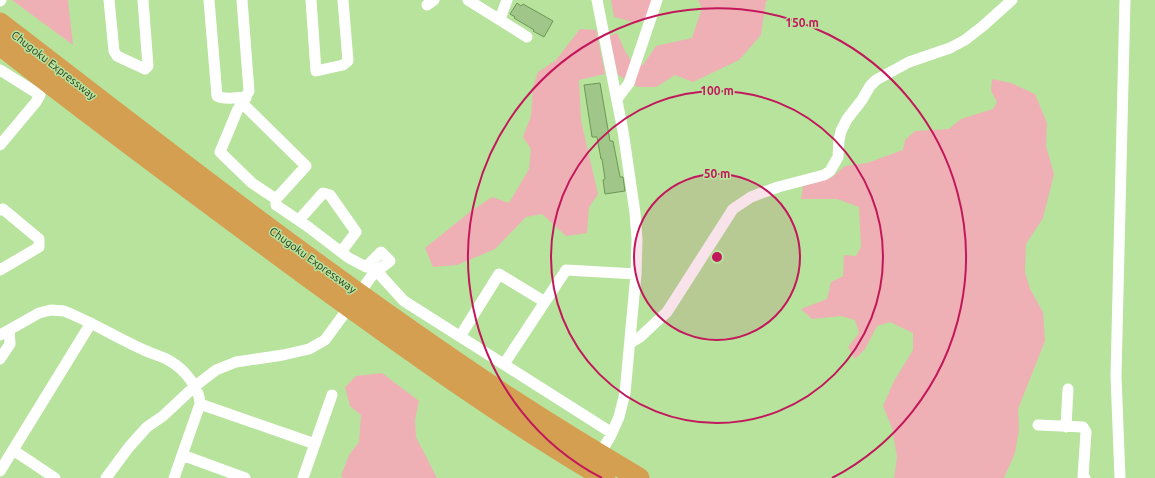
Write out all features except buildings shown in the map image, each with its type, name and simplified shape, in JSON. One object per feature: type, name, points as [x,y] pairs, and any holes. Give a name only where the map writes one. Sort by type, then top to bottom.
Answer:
[{"type":"highway","name":"Chugoku Expressway","points":[[0,23],[154,142],[351,288],[509,398],[639,478]]},
{"type":"highway","name":"Chugoku Expressway","points":[[0,45],[144,156],[348,306],[500,411],[605,478]]},
{"type":"street","points":[[109,0],[114,51],[117,56],[145,69],[148,66],[143,0]]},
{"type":"street","points":[[106,478],[129,447],[147,427],[163,416],[194,387],[216,370],[236,362],[283,355],[309,349],[325,340],[375,274],[390,262],[381,252],[366,267],[349,258],[299,220],[276,205],[276,199],[306,166],[244,101],[238,97],[224,99],[217,96],[209,0]]},
{"type":"street","points":[[242,0],[249,91],[237,111],[220,152],[252,183],[276,199]]},
{"type":"street","points":[[311,0],[316,70],[343,65],[348,61],[343,0]]},
{"type":"street","points":[[468,0],[527,37]]},
{"type":"street","points":[[500,19],[507,0]]},
{"type":"street","points":[[585,478],[611,435],[619,417],[625,393],[636,274],[637,239],[635,213],[617,99],[597,0]]},
{"type":"street","points":[[617,99],[630,83],[657,0]]},
{"type":"street","points":[[630,343],[640,337],[667,312],[733,209],[751,197],[778,187],[824,175],[830,171],[838,157],[839,140],[846,119],[876,80],[909,62],[950,48],[965,40],[1012,0]]},
{"type":"street","points":[[1120,478],[1116,376],[1125,0]]},
{"type":"street","points":[[0,70],[40,95],[36,102],[0,145]]},
{"type":"street","points":[[299,220],[323,193],[330,196],[356,232],[341,252]]},
{"type":"street","points":[[0,210],[3,208],[39,239],[39,247],[0,270]]},
{"type":"street","points":[[504,364],[566,270],[636,274]]},
{"type":"street","points":[[375,274],[382,277],[404,301],[460,335],[611,435]]},
{"type":"street","points":[[460,335],[499,274],[545,302]]},
{"type":"street","points":[[0,359],[10,344],[4,332],[39,313],[51,310],[64,311],[145,351],[170,361],[186,374],[200,398],[200,404],[174,478]]},
{"type":"street","points":[[0,471],[91,323]]},
{"type":"street","points":[[1066,426],[1068,389]]},
{"type":"street","points":[[303,478],[332,395]]},
{"type":"street","points":[[200,404],[315,444]]},
{"type":"street","points":[[1038,425],[1083,427],[1086,432],[1083,477],[1085,478]]},
{"type":"street","points":[[12,450],[55,478]]},
{"type":"street","points":[[182,456],[246,478]]},
{"type":"shaded area","points":[[12,0],[68,0],[73,45]]},
{"type":"shaded area","points":[[611,0],[653,0],[645,19],[637,23],[614,17]]},
{"type":"shaded area","points":[[698,0],[769,0],[766,1],[761,35],[739,60],[693,82],[675,75],[656,87],[638,87],[618,75],[609,36],[617,33],[632,62],[643,65],[656,46],[692,38],[702,8]]},
{"type":"shaded area","points":[[580,29],[596,30],[605,74],[579,80],[581,121],[598,194],[589,207],[587,233],[566,236],[542,214],[526,217],[495,249],[457,265],[433,267],[425,248],[471,211],[492,197],[509,203],[529,169],[531,149],[523,137],[531,116],[533,86],[538,72],[556,60]]},
{"type":"shaded area","points":[[992,79],[1011,83],[1035,94],[1047,123],[1046,146],[1054,174],[1043,218],[1026,244],[1025,272],[1030,289],[1043,312],[1045,341],[1018,409],[1019,430],[1015,453],[1004,478],[894,478],[897,457],[892,428],[883,406],[894,381],[913,350],[913,333],[890,322],[877,326],[865,349],[855,359],[848,347],[859,333],[855,320],[841,316],[812,319],[801,309],[827,299],[831,282],[843,276],[844,255],[856,256],[861,247],[859,207],[837,199],[801,199],[803,186],[831,178],[845,166],[867,163],[903,150],[905,140],[915,131],[949,129],[961,119],[993,109],[997,102],[991,91]]},
{"type":"shaded area","points":[[382,373],[419,401],[415,420],[416,437],[437,478],[343,478],[341,476],[349,455],[359,442],[361,415],[350,406],[345,387],[356,376]]}]
